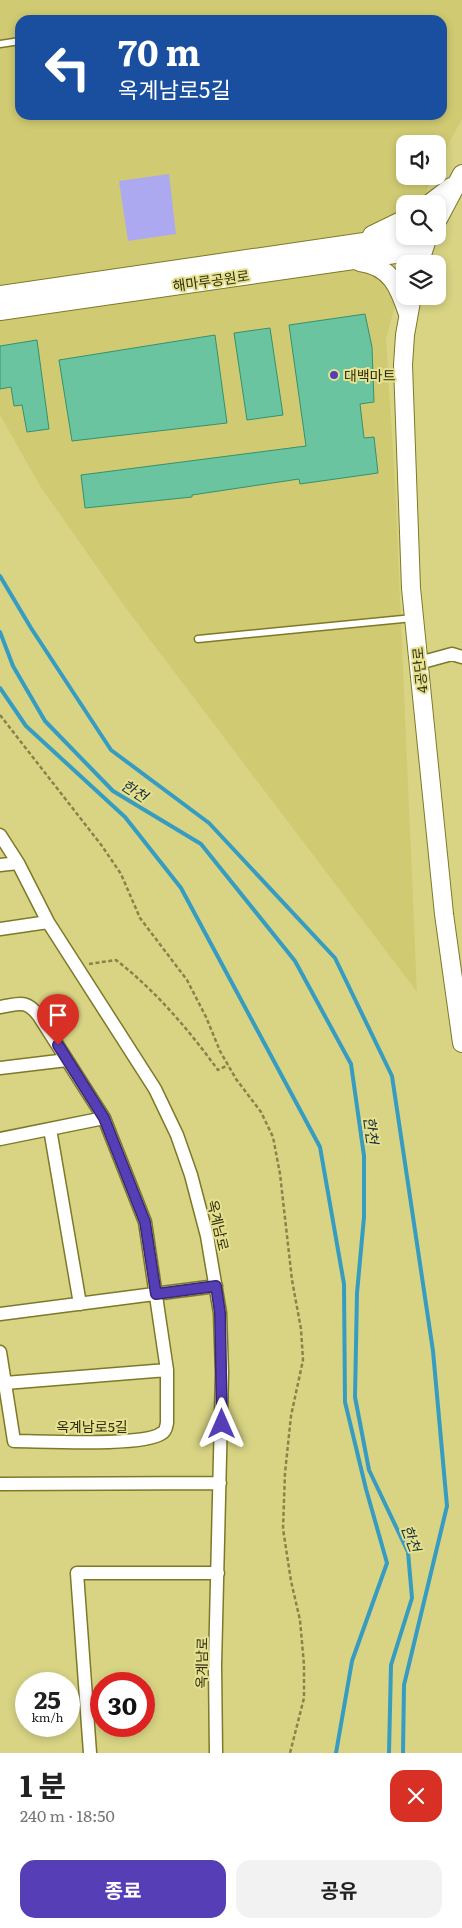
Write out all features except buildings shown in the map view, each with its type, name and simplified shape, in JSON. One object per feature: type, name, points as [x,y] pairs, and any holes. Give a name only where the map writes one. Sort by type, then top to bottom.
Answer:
[{"type":"street","points":[[440,195],[461,177]]},
{"type":"street","points":[[446,204],[461,177]]},
{"type":"street","points":[[350,252],[396,224]]},
{"type":"street","name":"해마루공원로","points":[[0,311],[350,252],[396,239]]},
{"type":"street","name":"해마루공원로","points":[[0,296],[350,252],[423,250]]},
{"type":"street","points":[[350,252],[384,270],[393,279],[402,294],[408,315]]},
{"type":"street","name":"4공단로","points":[[410,305],[405,335],[403,373],[410,570],[444,914],[462,1043]]},
{"type":"street","points":[[418,663],[452,654],[462,657]]},
{"type":"street","name":"옥계남로","points":[[0,835],[18,863],[48,922],[155,1089],[176,1135],[191,1176],[207,1236],[220,1313],[222,1374],[215,1665],[216,1753]]},
{"type":"street","points":[[0,865],[18,863]]},
{"type":"street","points":[[0,929],[48,922]]},
{"type":"street","name":"옥계남로5길","points":[[0,1007],[23,1003],[31,1006],[39,1016],[104,1118],[145,1222],[167,1370],[166,1429],[154,1438],[134,1442],[14,1441],[0,1352]]},
{"type":"street","points":[[0,1068],[67,1060]]},
{"type":"street","points":[[0,1139],[104,1118]]},
{"type":"street","points":[[50,1129],[80,1304]]},
{"type":"street","points":[[0,1314],[216,1286]]},
{"type":"street","points":[[5,1383],[167,1370]]},
{"type":"street","points":[[0,1484],[220,1483]]},
{"type":"street","points":[[90,1753],[77,1573],[218,1573]]},
{"type":"lane","points":[[0,44],[15,42]]},
{"type":"lane","points":[[198,639],[414,618]]},
{"type":"path","points":[[0,715],[92,832],[121,874],[140,918],[187,980],[206,1016],[220,1051],[236,1079],[261,1112],[273,1138],[280,1174],[292,1280],[301,1329],[302,1360],[291,1416],[285,1473],[283,1529],[300,1620],[304,1665],[304,1698],[290,1753]]},
{"type":"path","points":[[77,967],[116,960],[138,976],[184,1025],[218,1070],[228,1065]]},
{"type":"shaded area","points":[[0,0],[462,0],[462,119],[446,149],[446,135],[396,135],[396,185],[428,185],[426,195],[396,195],[396,245],[412,245],[409,255],[396,255],[396,303],[386,339],[395,482],[417,992],[125,607],[40,486],[0,415]]},
{"type":"shaded area","points":[[169,174],[176,234],[128,241],[119,181]]},
{"type":"waterway","points":[[0,576],[31,628],[111,750],[209,823],[335,958],[392,1076],[433,1351],[447,1506],[404,1685],[403,1753]]},
{"type":"waterway","name":"한천","points":[[0,632],[13,666],[45,721],[113,791],[201,844],[295,961],[351,1064],[364,1156],[364,1217],[357,1293],[355,1397],[369,1470],[408,1552],[412,1598],[391,1665],[389,1753]]},
{"type":"waterway","points":[[0,688],[26,726],[125,817],[181,888],[320,1147],[344,1284],[345,1402],[366,1489],[387,1563],[352,1661],[336,1753]]},
{"type":"place","name":"대백마트","points":[[334,375]]},
{"type":"route","points":[[58,1045],[104,1118],[145,1222],[156,1294],[216,1286],[220,1313],[222,1424]]}]
